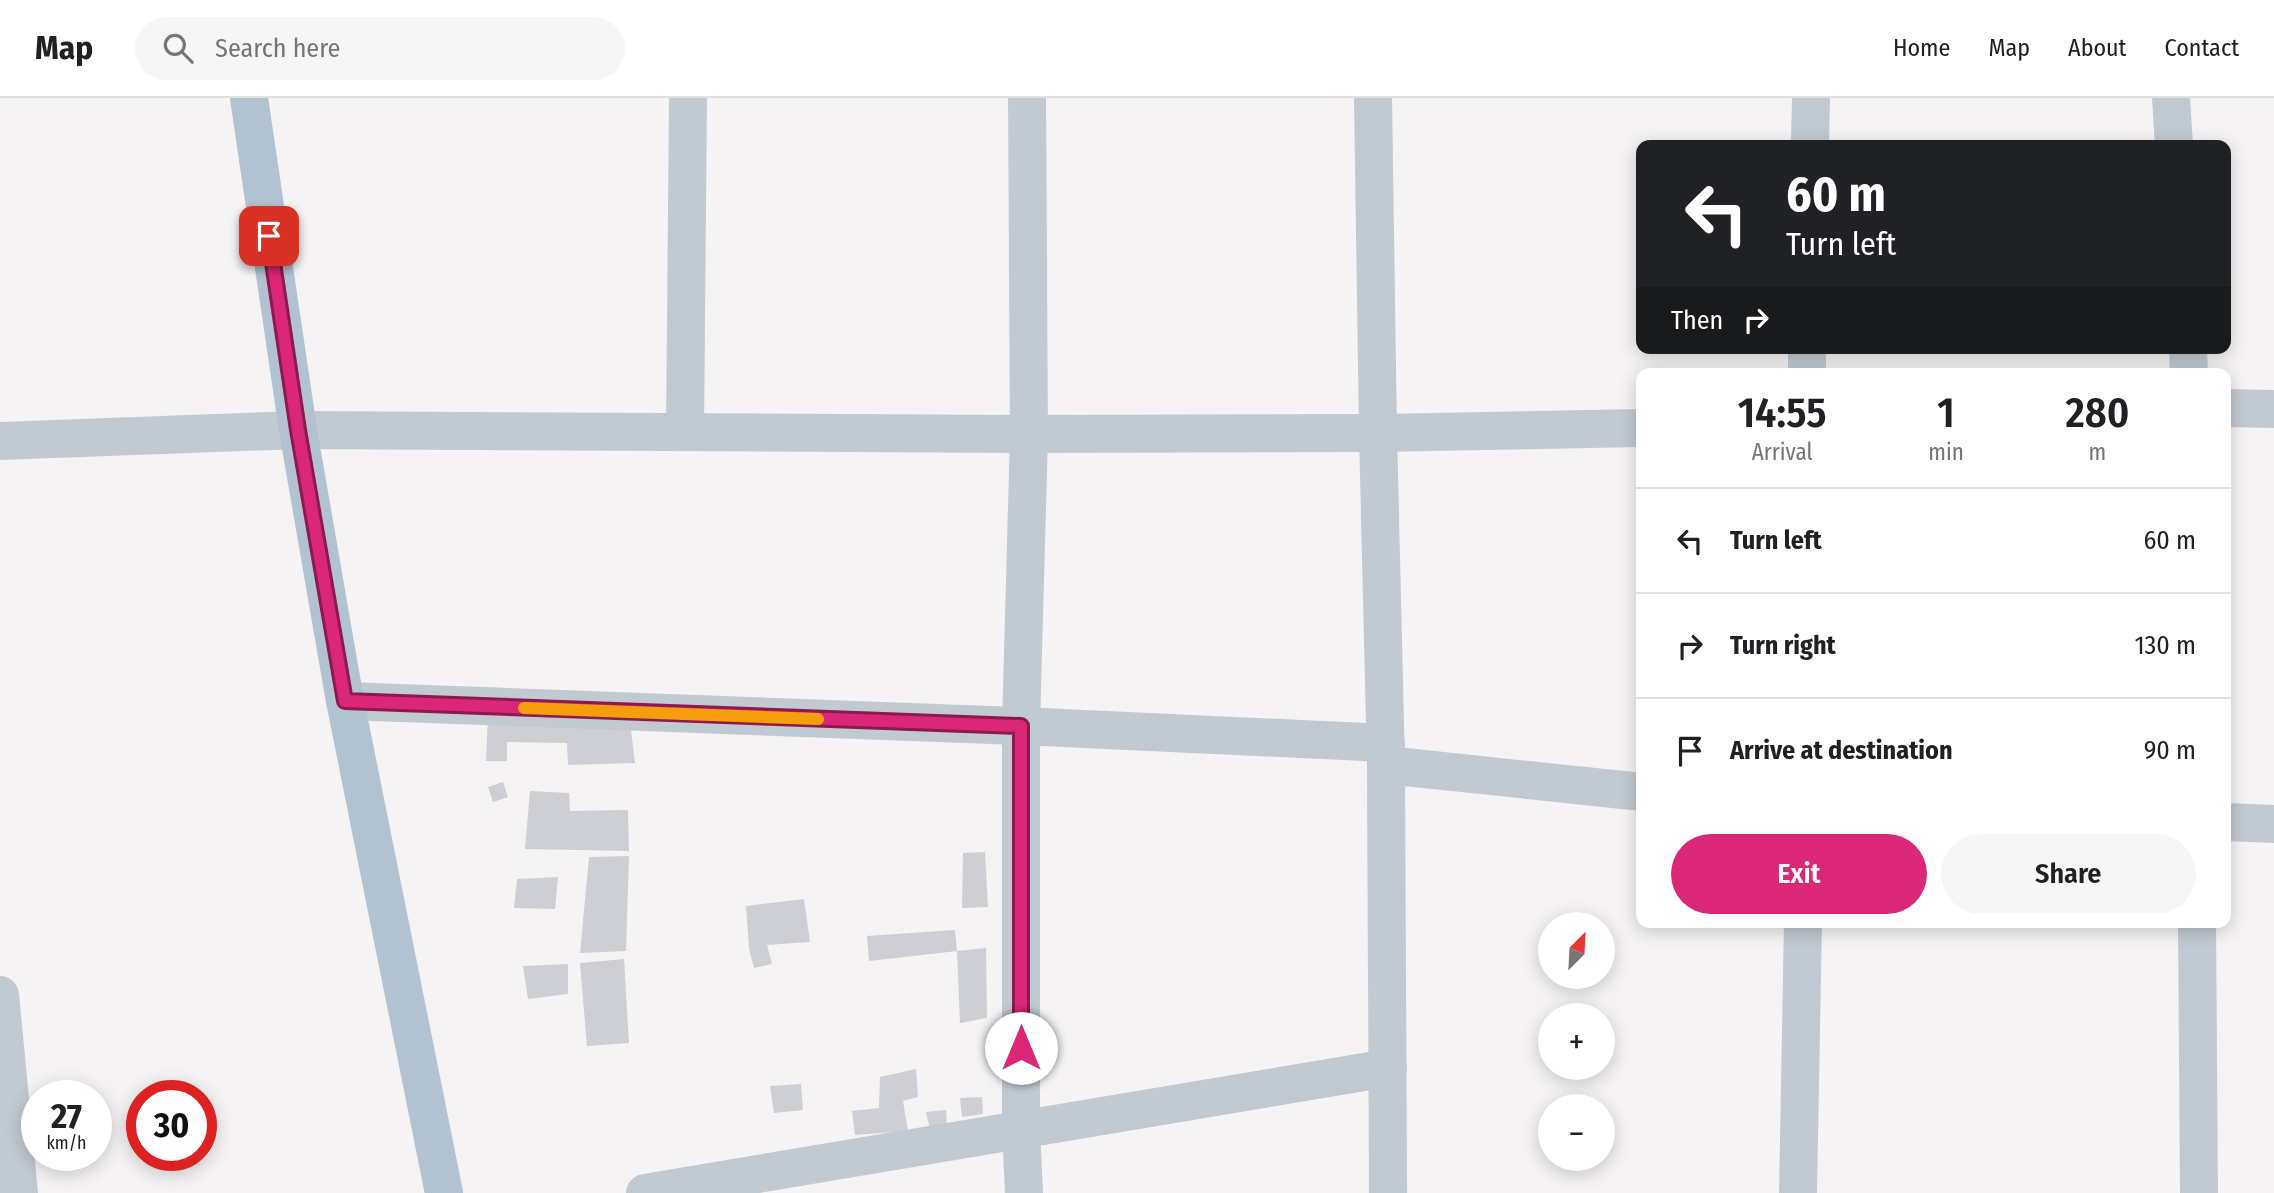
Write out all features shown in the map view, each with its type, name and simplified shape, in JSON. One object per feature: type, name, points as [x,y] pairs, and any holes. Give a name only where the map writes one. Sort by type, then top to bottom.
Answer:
[{"type":"main road","points":[[249,98],[298,430],[345,701],[444,1193]]},
{"type":"street","points":[[685,432],[688,98]]},
{"type":"street","points":[[1024,1193],[1021,1129],[1021,726],[1029,434],[1027,98]]},
{"type":"street","points":[[1373,98],[1386,754],[1388,1193]]},
{"type":"street","points":[[1810,140],[1811,98]]},
{"type":"street","points":[[2171,98],[2174,140]]},
{"type":"street","points":[[2231,408],[2274,409]]},
{"type":"street","points":[[0,441],[298,430],[1029,434],[1378,433],[1636,428]]},
{"type":"street","points":[[345,701],[1021,726],[1386,754],[1636,791]]},
{"type":"street","points":[[2231,822],[2274,824]]},
{"type":"street","points":[[1798,1193],[1803,928]]},
{"type":"street","points":[[2197,928],[2199,1193]]},
{"type":"street","points":[[0,995],[19,1193]]},
{"type":"street","points":[[645,1193],[1388,1068]]},
{"type":"building","points":[[488,718],[630,722],[635,763],[568,765],[567,743],[507,742],[507,761],[486,761]]},
{"type":"building","points":[[503,782],[508,797],[493,802],[488,787]]},
{"type":"building","points":[[530,791],[569,793],[570,811],[628,810],[629,851],[525,849]]},
{"type":"building","points":[[985,852],[988,907],[962,908],[963,853]]},
{"type":"building","points":[[629,856],[626,951],[580,953],[589,857]]},
{"type":"building","points":[[558,877],[555,909],[514,908],[517,879]]},
{"type":"building","points":[[804,899],[810,942],[767,945],[772,964],[754,968],[749,949],[746,906]]},
{"type":"building","points":[[955,930],[957,951],[869,961],[867,936]]},
{"type":"building","points":[[986,948],[987,1018],[960,1023],[957,951]]},
{"type":"building","points":[[624,959],[629,1043],[587,1046],[580,963]]},
{"type":"building","points":[[568,964],[568,994],[528,999],[523,966]]},
{"type":"building","points":[[916,1069],[918,1097],[903,1101],[908,1131],[855,1135],[852,1111],[879,1108],[880,1077]]},
{"type":"building","points":[[801,1084],[803,1110],[774,1113],[770,1086]]},
{"type":"building","points":[[982,1097],[983,1114],[962,1117],[960,1098]]},
{"type":"building","points":[[946,1110],[947,1126],[930,1129],[926,1112]]},
{"type":"slow traffic","points":[[524,708],[818,719]]},
{"type":"route","points":[[269,236],[298,430],[345,701],[1021,726],[1021,1048]]}]
